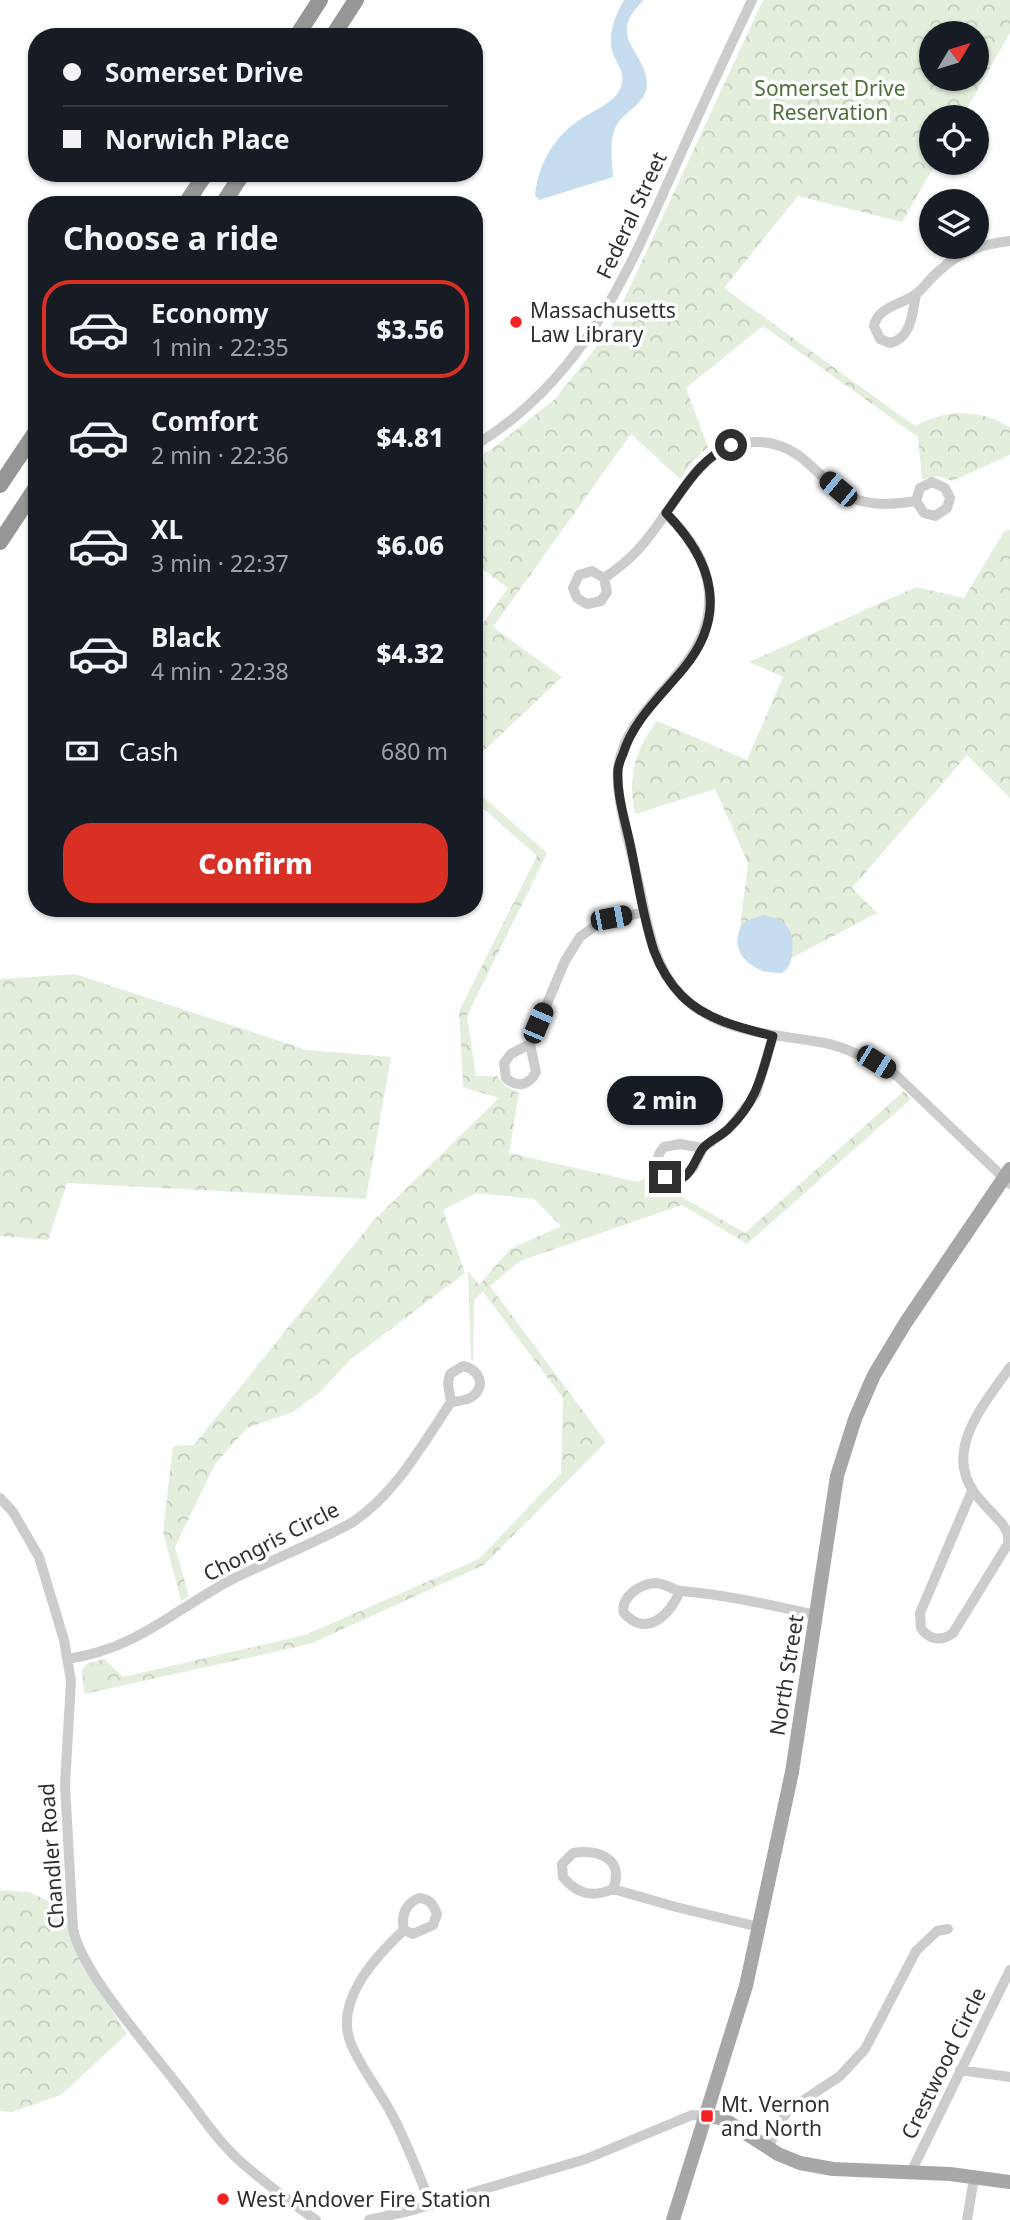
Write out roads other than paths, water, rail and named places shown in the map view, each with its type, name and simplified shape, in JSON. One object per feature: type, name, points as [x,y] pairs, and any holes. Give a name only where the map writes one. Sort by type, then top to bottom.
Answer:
[{"type":"highway","points":[[302,28],[320,0]]},
{"type":"highway","points":[[338,28],[356,0]]},
{"type":"highway","points":[[0,485],[28,443]]},
{"type":"highway","points":[[0,542],[28,500]]},
{"type":"main road","name":"North Street","points":[[673,2220],[746,1986],[792,1772],[837,1476],[855,1419],[874,1375],[906,1322],[1008,1177]]},
{"type":"main road","points":[[705,2116],[722,2118],[768,2148],[800,2163],[833,2169],[911,2172],[1010,2182]]},
{"type":"street","name":"Federal Street","points":[[483,439],[551,384],[573,360],[606,312],[752,0]]},
{"type":"street","points":[[916,295],[910,323],[904,335],[890,343],[880,339],[874,326],[877,316],[916,295],[939,271],[965,252],[985,244],[1010,241]]},
{"type":"street","points":[[604,578],[638,551],[695,473],[711,456],[731,445],[754,441],[777,444],[855,499],[881,504],[916,502]]},
{"type":"street","points":[[666,513],[692,542],[703,564],[709,587],[709,611],[699,647],[638,722],[623,751],[618,769],[623,811],[654,952],[683,997],[707,1015],[737,1027],[773,1036],[828,1043],[876,1062],[897,1076],[1008,1177]]},
{"type":"street","points":[[530,1044],[565,961],[580,937],[599,923],[644,912]]},
{"type":"street","points":[[703,1148],[730,1128],[756,1094],[773,1036]]},
{"type":"street","points":[[972,1491],[919,1616],[923,1631],[936,1639],[947,1637],[956,1630],[1008,1544],[1006,1528],[972,1491],[963,1467],[965,1441],[976,1418],[1010,1367]]},
{"type":"street","name":"Chongris Circle","points":[[67,1659],[96,1655],[134,1639],[229,1581],[338,1530],[366,1513],[394,1485],[451,1402]]},
{"type":"street","name":"Chandler Road","points":[[0,1498],[13,1512],[39,1557],[64,1640],[71,1681],[65,1785],[74,1929],[81,1951],[124,2015],[230,2150],[265,2184],[316,2220]]},
{"type":"street","points":[[680,1591],[668,1613],[653,1622],[635,1622],[624,1613],[625,1601],[639,1588],[659,1583],[680,1591],[723,1595],[816,1615]]},
{"type":"street","points":[[613,1889],[617,1869],[597,1852],[573,1853],[562,1864],[563,1877],[572,1889],[593,1894],[613,1889],[676,1908],[759,1927]]},
{"type":"street","points":[[768,2148],[789,2110],[840,2077],[865,2049],[916,1951],[937,1931],[948,1929]]},
{"type":"street","points":[[404,1930],[375,1960],[358,1984],[347,2019],[350,2043],[391,2113],[431,2205]]},
{"type":"street","name":"Crestwood Circle","points":[[911,2172],[1010,1972]]},
{"type":"street","points":[[960,2070],[1010,2077]]},
{"type":"street","points":[[369,2220],[431,2205],[586,2159],[692,2115],[705,2116]]},
{"type":"street","points":[[967,2220],[974,2178]]},
{"type":"water","points":[[624,0],[644,0],[627,24],[627,34],[645,72],[647,84],[644,96],[615,129],[611,149],[613,177],[539,200],[535,195],[537,182],[552,147],[568,129],[610,101],[619,91],[622,75],[612,51],[611,38],[615,18]]},
{"type":"water","points":[[763,915],[784,923],[792,938],[791,960],[782,973],[771,973],[752,965],[745,959],[737,942],[744,922]]},
{"type":"place","name":"Massachusetts Law Library","points":[[516,322]]},
{"type":"place","name":"Mt. Vernon and North","points":[[707,2116]]},
{"type":"place","name":"West Andover Fire Station","points":[[223,2199]]},
{"type":"park label","name":"Somerset Drive Reservation","points":[[830,100]]}]
